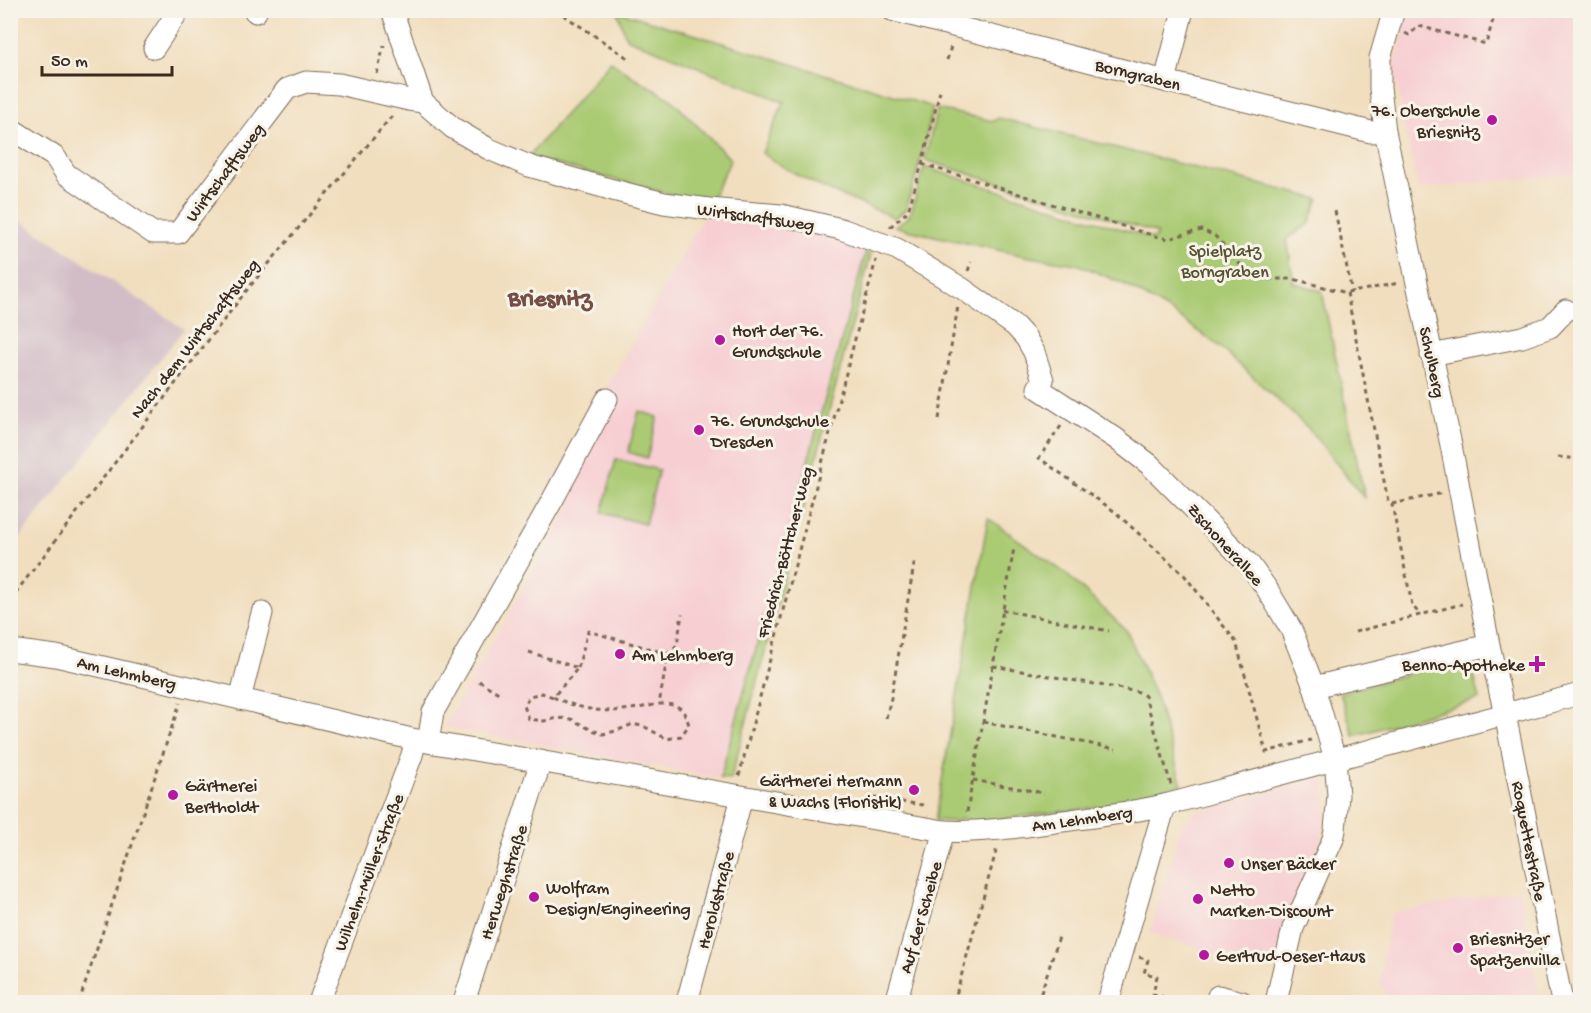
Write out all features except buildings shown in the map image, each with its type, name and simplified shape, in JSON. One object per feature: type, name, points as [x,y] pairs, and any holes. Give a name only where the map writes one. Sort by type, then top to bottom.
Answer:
[{"type":"street","points":[[154,48],[179,10]]},
{"type":"street","points":[[392,10],[416,101]]},
{"type":"street","name":"Borngraben","points":[[892,10],[959,19],[1165,81],[1371,132],[1384,131]]},
{"type":"street","points":[[1165,81],[1183,10]]},
{"type":"street","name":"Schulberg","points":[[1391,20],[1380,58],[1384,131],[1505,714]]},
{"type":"street","name":"Wirtschaftsweg","points":[[10,128],[55,157],[66,174],[153,233],[178,233],[287,88],[306,82],[339,84],[416,101],[453,128],[489,149],[529,166],[664,203],[780,215],[841,229],[897,249],[963,289],[1015,326],[1026,338],[1034,352],[1043,380],[1038,388]]},
{"type":"street","points":[[1431,355],[1522,337],[1550,327],[1566,310]]},
{"type":"street","name":"Zschonerallee","points":[[1038,388],[1115,438],[1149,464],[1249,564],[1291,629],[1314,687],[1335,759],[1338,795],[1335,830],[1333,840],[1293,928],[1276,1002]]},
{"type":"street","name":"Wilhelm-Müller-Straße","points":[[319,1002],[412,755],[422,741],[433,712],[607,399]]},
{"type":"street","points":[[240,699],[262,613]]},
{"type":"street","points":[[1314,687],[1489,645]]},
{"type":"street","name":"Am Lehmberg","points":[[10,650],[56,656],[422,741],[742,797],[961,832],[1128,813],[1168,796],[1335,759],[1581,694]]},
{"type":"street","name":"Roquettestraße","points":[[1505,714],[1562,1002]]},
{"type":"street","name":"Herweghstraße","points":[[464,1002],[541,761]]},
{"type":"street","points":[[1108,1002],[1168,796]]},
{"type":"street","name":"Heroldstraße","points":[[687,1002],[742,797]]},
{"type":"street","name":"Auf der Scheibe","points":[[896,1002],[944,831]]},
{"type":"street","points":[[1218,996],[1242,1002]]},
{"type":"path","points":[[556,10],[628,58]]},
{"type":"path","points":[[1391,20],[1409,35],[1419,26],[1486,44],[1496,10]]},
{"type":"path","points":[[372,91],[384,46]]},
{"type":"path","points":[[880,243],[892,225],[908,211],[940,91]]},
{"type":"path","name":"Nach dem Wirtschaftsweg","points":[[10,600],[246,291],[391,116],[416,101]]},
{"type":"path","points":[[922,164],[1155,236],[1169,239],[1202,230],[1215,236],[1245,270],[1258,279],[1293,279],[1347,293],[1416,280]]},
{"type":"path","points":[[1335,211],[1352,292]]},
{"type":"path","name":"Friedrich-Böttcher-Weg","points":[[742,797],[737,784],[880,243]]},
{"type":"path","points":[[1347,293],[1388,501],[1392,504],[1412,604],[1420,615]]},
{"type":"path","points":[[939,419],[958,306]]},
{"type":"path","points":[[1073,410],[1039,458],[1114,511],[1185,576],[1236,642],[1266,752],[1328,736]]},
{"type":"path","points":[[1558,457],[1581,459]]},
{"type":"path","points":[[1392,504],[1460,489]]},
{"type":"path","points":[[966,819],[1014,548]]},
{"type":"path","points":[[886,718],[915,559]]},
{"type":"path","points":[[1355,632],[1481,599]]},
{"type":"path","points":[[1002,610],[1109,631]]},
{"type":"path","points":[[659,704],[668,654],[677,645],[682,614]]},
{"type":"path","points":[[553,697],[578,668],[588,631],[668,654]]},
{"type":"path","points":[[530,652],[578,668]]},
{"type":"path","points":[[993,666],[1139,692],[1145,696],[1168,796]]},
{"type":"path","points":[[479,681],[502,694]]},
{"type":"path","points":[[79,1002],[186,686]]},
{"type":"path","points":[[542,693],[553,697],[573,706],[606,711],[674,704],[684,711],[689,725],[681,736],[667,739],[645,727],[633,724],[603,734],[571,719],[558,718],[544,721],[529,719],[524,706],[530,696],[542,693]]},
{"type":"path","points":[[983,722],[1116,749]]},
{"type":"path","points":[[973,780],[1044,793]]},
{"type":"path","points":[[874,798],[923,805]]},
{"type":"path","points":[[954,1002],[999,840]]},
{"type":"path","points":[[1039,1002],[1059,937]]},
{"type":"path","points":[[1143,958],[1148,960],[1144,973],[1157,976],[1153,994],[1180,1002]]},
{"type":"shaded area","name":"76. Oberschule Briesnitz","points":[[1410,10],[1580,11],[1580,173],[1418,189],[1393,67]]},
{"type":"shaded area","points":[[11,214],[184,329],[11,549]]},
{"type":"shaded area","name":"76. Grundschule Dresden","points":[[704,216],[820,228],[868,244],[720,778],[444,727],[571,505],[545,496]]},
{"type":"shaded area","points":[[1320,778],[1324,781],[1326,819],[1319,845],[1288,912],[1273,969],[1150,933],[1181,827],[1191,814]]},
{"type":"shaded area","name":"Briesnitzer Spatzenvilla","points":[[1519,890],[1541,1002],[1390,1002],[1380,982],[1390,913]]},
{"type":"green space","points":[[617,11],[933,107],[906,209],[895,218],[793,173],[762,153],[784,102],[626,38]]},
{"type":"green space","points":[[611,61],[671,99],[731,160],[708,201],[700,202],[528,157]]},
{"type":"green space","name":"Spielplatz Borngraben","points":[[937,109],[993,121],[999,118],[1319,199],[1309,224],[1287,239],[1292,282],[1322,291],[1365,499],[1308,428],[1219,346],[1173,313],[1122,283],[1077,264],[1030,257],[895,226],[908,217],[912,210],[924,167],[1154,239],[1157,233],[925,160]]},
{"type":"green space","points":[[868,244],[873,246],[731,779],[720,778]]},
{"type":"green space","points":[[639,411],[658,417],[647,458],[628,452]]},
{"type":"green space","points":[[616,459],[659,470],[645,524],[602,513]]},
{"type":"green space","points":[[988,518],[1065,573],[1127,631],[1156,697],[1182,785],[1162,789],[1121,804],[972,823],[962,818],[957,822],[935,820]]},
{"type":"green space","points":[[1469,657],[1480,699],[1354,736],[1340,693]]},
{"type":"place","name":"76. Oberschule Briesnitz","points":[[1492,120]]},
{"type":"place","name":"Hort der 76. Grundschule","points":[[720,340]]},
{"type":"place","name":"76. Grundschule Dresden","points":[[699,430]]},
{"type":"place","name":"Am Lehmberg","points":[[620,654]]},
{"type":"place","name":"Benno-Apotheke","points":[[1537,664]]},
{"type":"place","name":"Gärtnerei Hermann & Wachs (Floristik)","points":[[914,790]]},
{"type":"place","name":"Gärtnerei Bertholdt","points":[[173,795]]},
{"type":"place","name":"Unser Bäcker","points":[[1229,863]]},
{"type":"place","name":"Wolfram Design/Engineering","points":[[534,897]]},
{"type":"place","name":"Netto Marken-Discount","points":[[1198,899]]},
{"type":"place","name":"Briesnitzer Spatzenvilla","points":[[1458,948]]},
{"type":"place","name":"Gertrud-Oeser-Haus","points":[[1204,955]]},
{"type":"district","name":"Briesnitz","points":[[550,297]]}]
